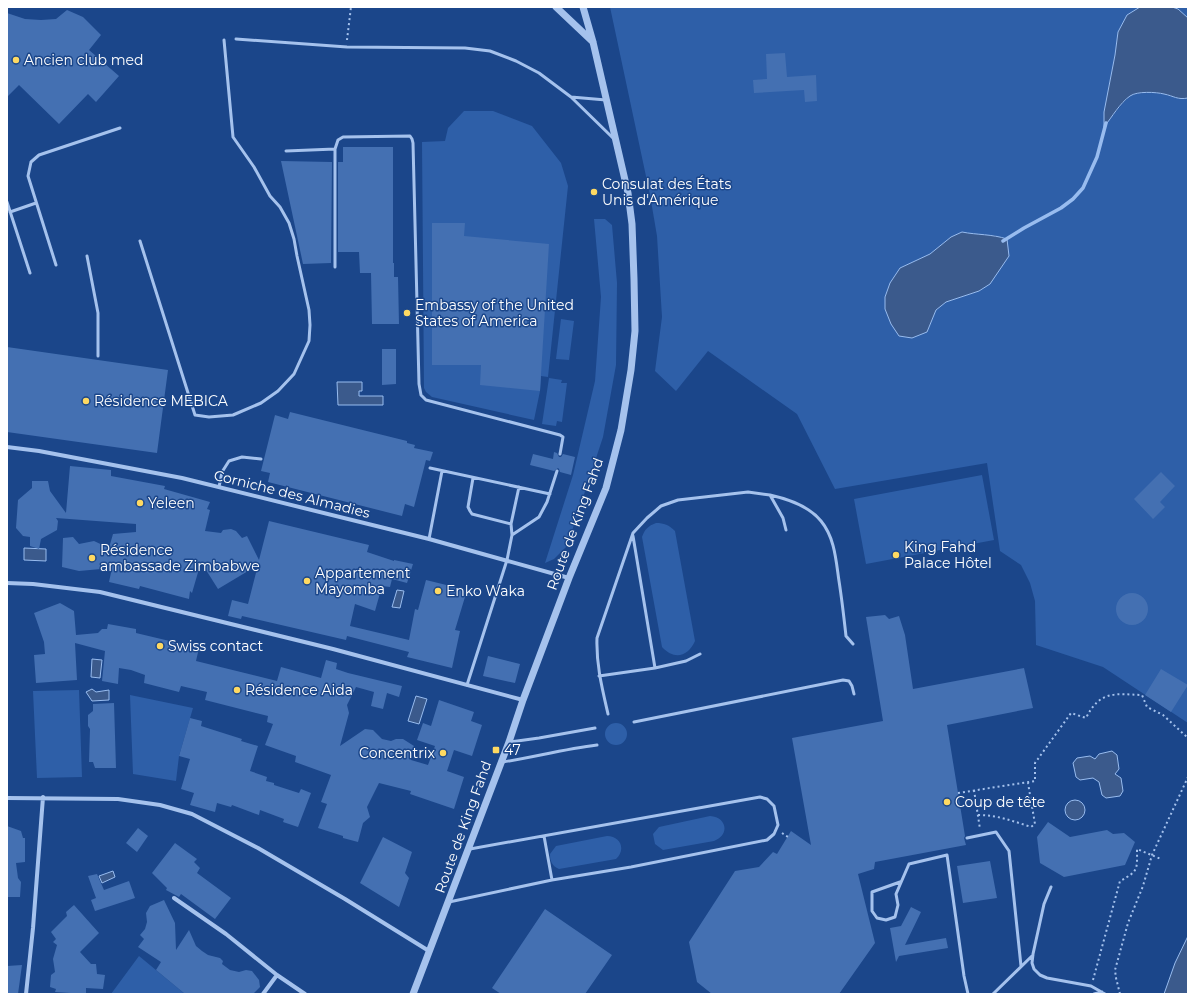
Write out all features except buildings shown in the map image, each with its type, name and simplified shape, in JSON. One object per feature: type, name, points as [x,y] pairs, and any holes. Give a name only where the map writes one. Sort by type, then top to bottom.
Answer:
[{"type":"street","points":[[556,7],[593,42]]},
{"type":"street","name":"Route de King Fahd","points":[[413,994],[509,742],[523,700],[569,578],[606,488],[622,430],[635,331],[632,224],[628,193],[593,42],[583,7]]},
{"type":"street","name":"Corniche des Almadies","points":[[7,446],[182,478],[429,539],[569,578]]},
{"type":"street","points":[[7,582],[100,592],[310,644],[523,700]]},
{"type":"street","points":[[7,798],[118,799],[160,805],[192,814],[258,848],[345,899],[429,951]]},
{"type":"street","points":[[26,994],[33,928],[43,798]]},
{"type":"street","points":[[174,898],[226,934],[277,975],[305,994]]},
{"type":"street","points":[[263,994],[277,975]]},
{"type":"lane","points":[[236,39],[347,47],[465,48],[490,51],[540,72],[570,97],[616,141]]},
{"type":"lane","points":[[140,241],[195,416],[209,417],[233,415],[261,403],[278,391],[294,374],[309,341],[309,310],[296,256],[294,239],[289,223],[233,137],[224,40]]},
{"type":"lane","points":[[570,97],[606,100]]},
{"type":"lane","points":[[56,265],[28,176],[31,162],[40,155],[120,128]]},
{"type":"lane","points":[[335,267],[335,149],[338,140],[343,137],[410,136],[412,139],[419,384],[421,395],[426,400],[560,435],[563,438],[560,454]]},
{"type":"lane","points":[[286,151],[335,149]]},
{"type":"lane","points":[[7,202],[30,273]]},
{"type":"lane","points":[[10,212],[36,202]]},
{"type":"lane","points":[[87,256],[98,313],[98,356]]},
{"type":"lane","points":[[219,487],[222,472],[229,461],[242,457],[261,459]]},
{"type":"lane","points":[[430,468],[550,494]]},
{"type":"lane","points":[[429,539],[442,471]]},
{"type":"lane","points":[[512,535],[539,517],[550,494],[557,471]]},
{"type":"lane","points":[[473,478],[468,507],[472,514],[511,524]]},
{"type":"lane","points":[[467,685],[507,560],[512,535],[511,524],[519,487]]},
{"type":"lane","points":[[608,714],[599,676],[596,655],[597,638],[633,534],[646,518],[661,506],[678,500],[748,492],[770,495],[789,500],[808,510],[821,520],[830,535],[835,551],[846,636],[853,644]]},
{"type":"lane","points":[[770,495],[783,518],[786,530]]},
{"type":"lane","points":[[633,534],[655,668]]},
{"type":"lane","points":[[599,676],[686,662],[700,654]]},
{"type":"lane","points":[[634,722],[843,680],[849,681],[854,694]]},
{"type":"lane","points":[[509,742],[595,728]]},
{"type":"lane","points":[[501,762],[530,758],[573,748],[597,745]]},
{"type":"lane","points":[[448,902],[552,880],[631,867],[767,840],[774,834],[778,825],[774,806],[767,799],[760,797],[468,849]]},
{"type":"lane","points":[[968,838],[996,832],[1009,851],[1022,966]]},
{"type":"lane","points":[[544,836],[552,880]]},
{"type":"lane","points":[[900,882],[872,892],[872,911],[877,918],[886,920],[895,917],[898,905],[896,894],[909,864],[947,855],[964,976],[968,994]]},
{"type":"lane","points":[[1051,887],[1044,904],[1033,955],[1032,963],[1034,969],[1040,975],[1047,978],[1091,986],[1104,993]]},
{"type":"lane","points":[[993,994],[1033,955]]},
{"type":"lane","points":[[1094,994],[1104,993]]},
{"type":"path","points":[[347,47],[350,7]]},
{"type":"path","points":[[958,793],[1035,781],[1034,763],[1071,713],[1086,718],[1094,704],[1111,694],[1142,695],[1147,707],[1163,715],[1188,738]]},
{"type":"path","points":[[1120,994],[1115,970],[1128,923],[1143,886],[1152,855],[1188,777]]},
{"type":"path","points":[[978,815],[1006,819],[1031,827],[1035,824],[1028,782]]},
{"type":"path","points":[[974,790],[981,835]]},
{"type":"path","points":[[1091,986],[1120,881],[1130,876],[1135,871],[1138,864],[1137,850],[1161,859]]},
{"type":"shaded area","points":[[610,7],[1140,7],[1127,15],[1118,32],[1104,126],[1131,95],[1148,92],[1164,94],[1180,99],[1188,98],[1188,723],[1103,667],[1036,645],[1035,601],[1030,583],[1021,565],[1000,551],[987,463],[835,489],[797,414],[708,351],[676,391],[655,371],[662,317],[657,236],[650,195]],"holes":[[[962,232],[977,235],[995,235],[1009,256],[989,284],[979,291],[946,302],[936,310],[927,332],[885,297],[890,283],[900,268],[930,254],[951,237]]]},
{"type":"shaded area","points":[[1140,7],[1172,7],[1178,9],[1188,18],[1188,98],[1178,98],[1152,92],[1133,94],[1123,102],[1104,127],[1104,112],[1118,32],[1127,15]]},
{"type":"shaded area","points":[[1172,7],[1188,7],[1188,18],[1178,9]]},
{"type":"shaded area","points":[[464,111],[493,111],[532,126],[561,163],[568,186],[548,377],[541,376],[540,391],[534,420],[432,397],[424,388],[422,142],[445,141],[448,128]]},
{"type":"shaded area","points":[[594,219],[605,219],[612,225],[617,283],[616,365],[603,437],[567,546],[554,559],[545,563],[573,475],[595,381],[601,297]]},
{"type":"shaded area","points":[[962,232],[996,236],[1007,239],[1009,256],[990,284],[979,291],[946,302],[936,310],[927,332],[912,338],[899,336],[891,324],[885,309],[885,297],[890,283],[900,268],[930,254],[951,237]]},
{"type":"shaded area","points":[[561,319],[574,321],[569,360],[556,359]]},
{"type":"shaded area","points":[[549,378],[562,380],[561,383],[567,383],[562,422],[557,421],[556,426],[542,424]]},
{"type":"shaded area","points":[[337,382],[362,382],[362,391],[359,391],[359,396],[383,396],[383,405],[338,405]]},
{"type":"shaded area","points":[[982,475],[994,540],[866,564],[854,499]]},
{"type":"shaded area","points":[[656,523],[662,523],[671,527],[675,531],[695,641],[689,651],[680,655],[671,654],[662,647],[642,537],[647,528]]},
{"type":"shaded area","points":[[24,548],[46,549],[46,561],[24,560]]},
{"type":"shaded area","points":[[397,590],[404,591],[400,608],[392,607]]},
{"type":"shaded area","points":[[92,659],[102,660],[100,678],[91,677]]},
{"type":"shaded area","points":[[92,689],[96,692],[109,690],[109,700],[92,701],[86,692]]},
{"type":"shaded area","points":[[79,690],[82,777],[37,778],[33,691]]},
{"type":"shaded area","points":[[130,695],[193,708],[179,756],[176,781],[133,774]]},
{"type":"shaded area","points":[[416,696],[427,699],[419,724],[408,721]]},
{"type":"shaded area","points":[[616,723],[624,726],[627,734],[624,742],[616,745],[608,742],[605,734],[608,726]]},
{"type":"shaded area","points":[[1112,751],[1117,755],[1119,769],[1115,774],[1121,778],[1123,791],[1120,796],[1106,798],[1102,795],[1099,782],[1093,778],[1080,780],[1076,777],[1073,763],[1077,758],[1090,756],[1095,759],[1099,754]]},
{"type":"shaded area","points":[[1071,800],[1079,800],[1085,806],[1085,814],[1079,820],[1071,820],[1065,814],[1065,806]]},
{"type":"shaded area","points":[[710,816],[720,819],[724,827],[723,835],[714,841],[663,850],[655,844],[653,834],[659,827]]},
{"type":"shaded area","points":[[607,836],[616,838],[619,841],[621,852],[616,859],[559,869],[550,859],[550,854],[556,846]]},
{"type":"shaded area","points":[[113,871],[115,877],[102,883],[99,876]]},
{"type":"shaded area","points":[[1188,936],[1188,994],[1164,994],[1175,963]]},
{"type":"shaded area","points":[[139,956],[185,994],[111,994]]},
{"type":"waterway","points":[[1003,241],[1061,208],[1073,199],[1083,188],[1097,157],[1106,123]]},
{"type":"place","name":"Ancien club med","points":[[16,60]]},
{"type":"place","name":"Consulat des États Unis d'Amérique","points":[[594,192]]},
{"type":"place","name":"Embassy of the United States of America","points":[[407,313]]},
{"type":"place","name":"Résidence MEBICA","points":[[86,401]]},
{"type":"place","name":"Yeleen","points":[[140,503]]},
{"type":"place","name":"King Fahd Palace Hôtel","points":[[896,555]]},
{"type":"place","name":"Résidence ambassade Zimbabwe","points":[[92,558]]},
{"type":"place","name":"Appartement Mayomba","points":[[307,581]]},
{"type":"place","name":"Enko Waka","points":[[438,591]]},
{"type":"place","name":"Swiss contact","points":[[160,646]]},
{"type":"place","name":"Résidence Aida","points":[[237,690]]},
{"type":"place","name":"47","points":[[496,750]]},
{"type":"place","name":"Concentrix","points":[[443,753]]},
{"type":"place","name":"Coup de tête","points":[[947,802]]}]
